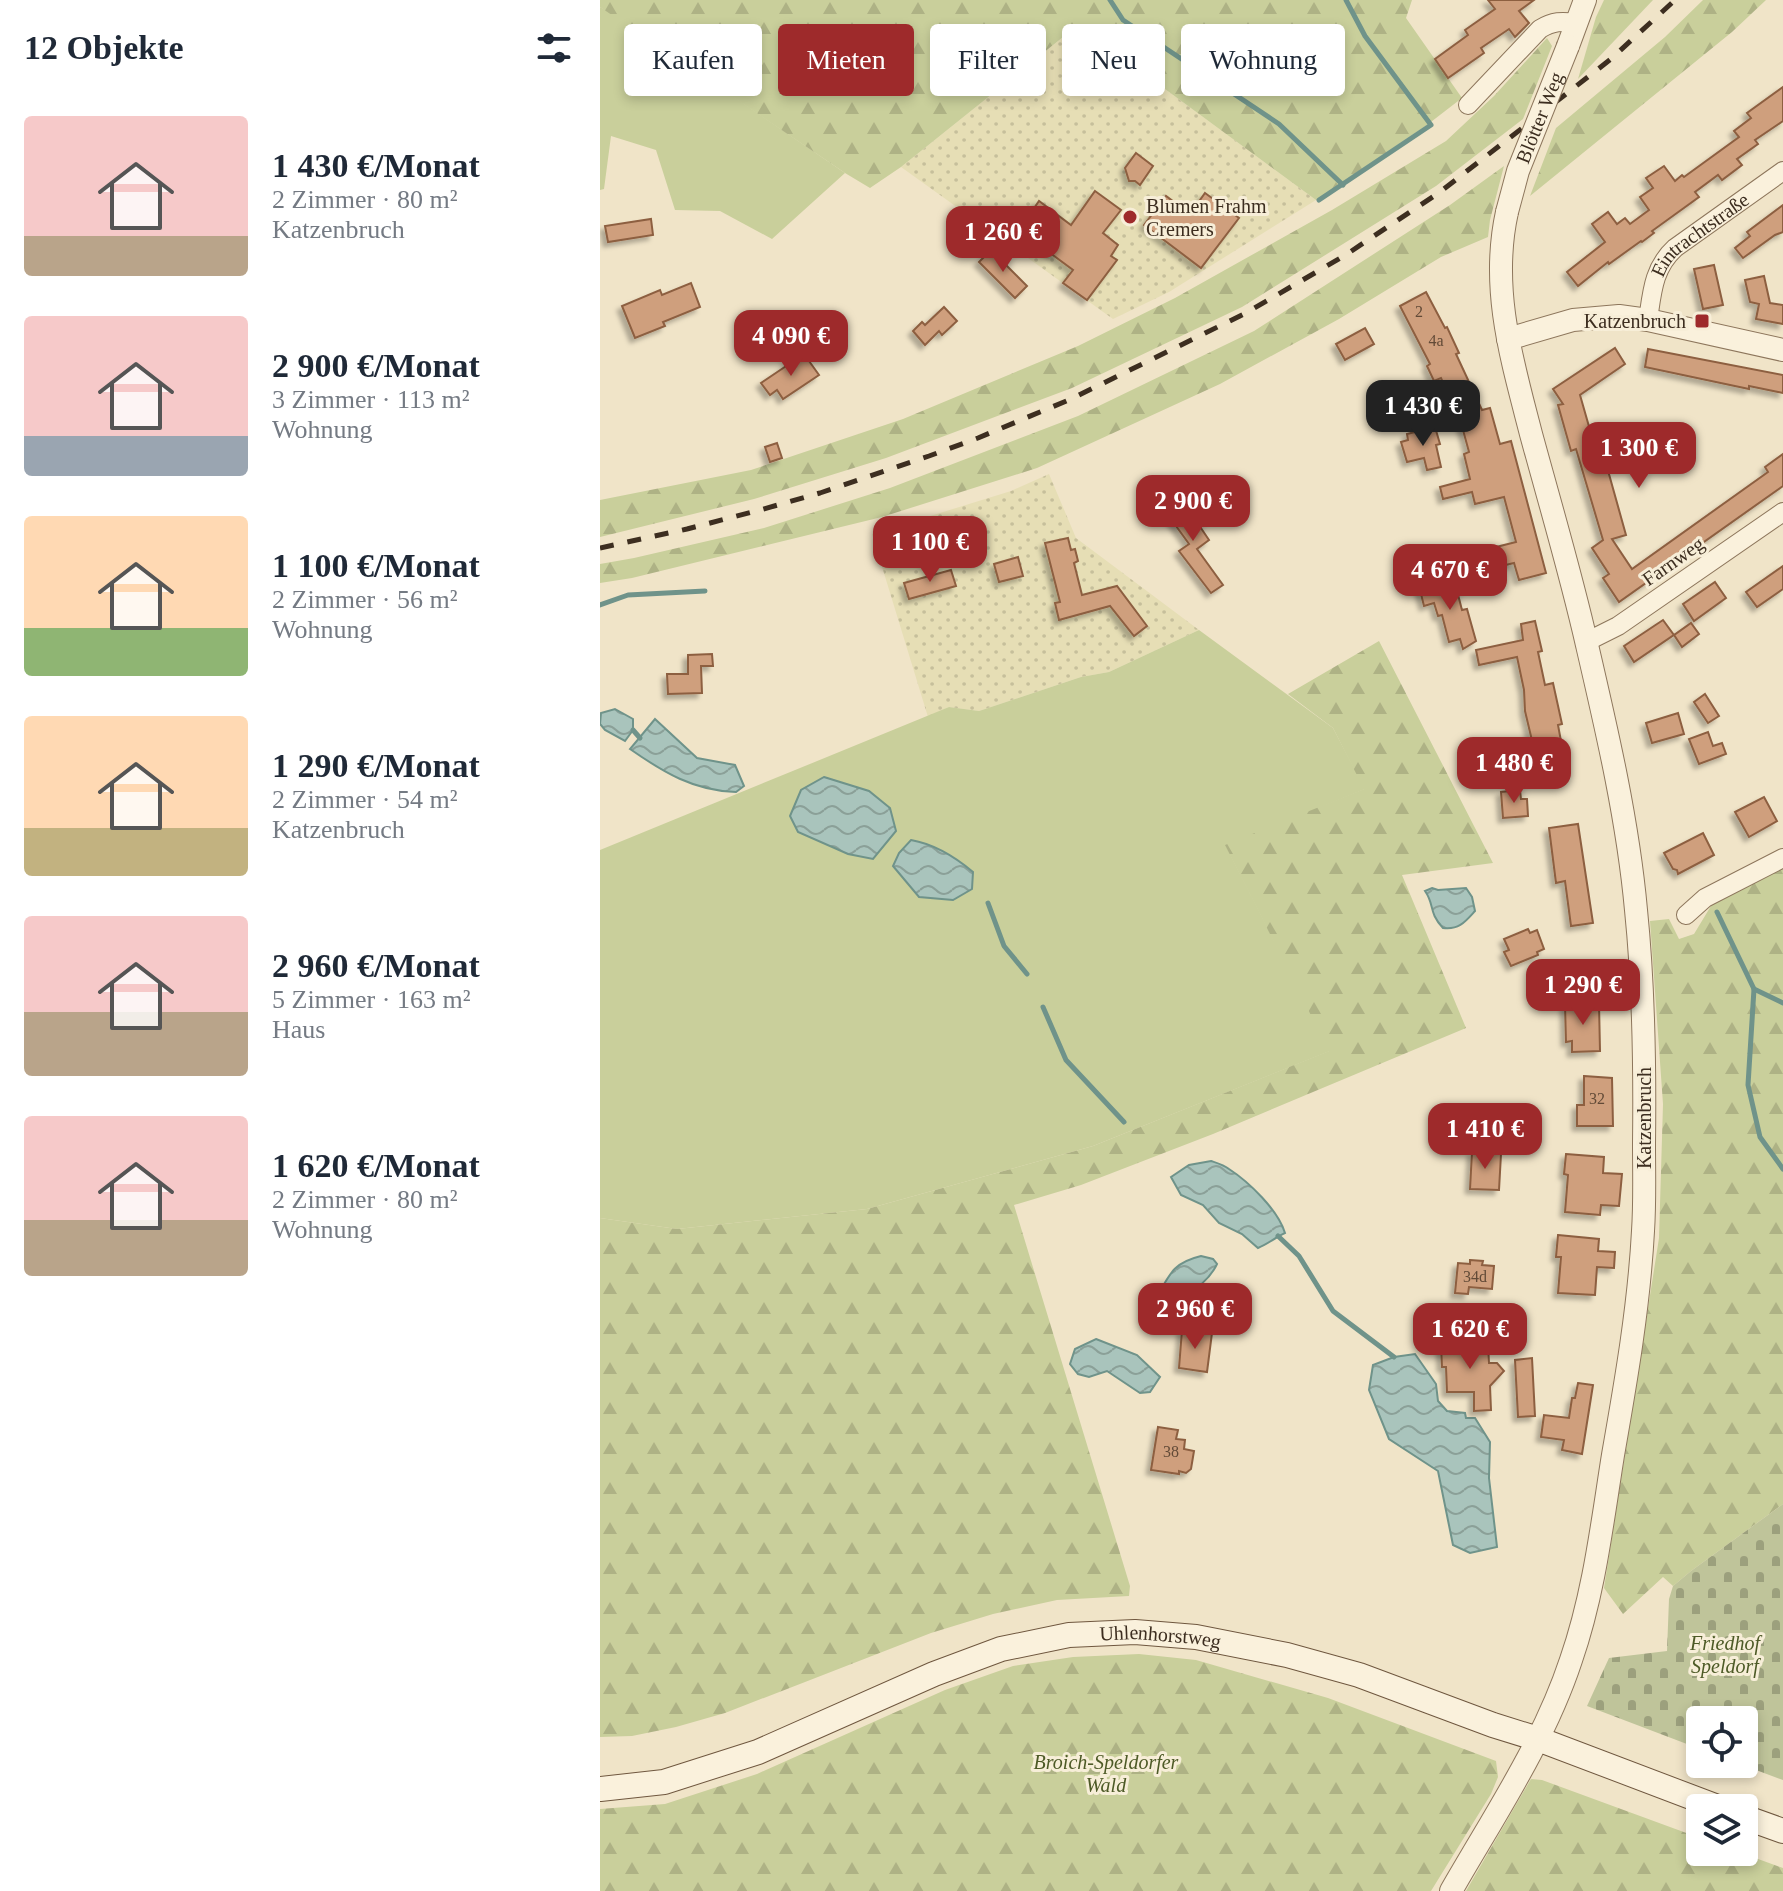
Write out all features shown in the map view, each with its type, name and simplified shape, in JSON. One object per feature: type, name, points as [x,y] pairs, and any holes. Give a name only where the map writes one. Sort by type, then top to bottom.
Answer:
[{"type":"main road","name":"Uhlenhorstweg","points":[[600,1789],[664,1782],[758,1752],[934,1674],[1001,1649],[1069,1635],[1135,1632],[1196,1637],[1287,1655],[1359,1675],[1686,1795]]},
{"type":"main road","points":[[1758,1822],[1783,1831]]},
{"type":"street","name":"Blötter Weg","points":[[1507,212],[1518,171],[1585,0]]},
{"type":"street","points":[[1468,105],[1540,29],[1560,21],[1576,23]]},
{"type":"street","name":"Eintrachtstraße","points":[[1648,320],[1658,268],[1665,258],[1783,171]]},
{"type":"street","name":"Katzenbruch","points":[[1451,1891],[1538,1739],[1570,1663],[1582,1624],[1595,1563],[1637,1302],[1643,1230],[1644,1013],[1636,909],[1625,828],[1586,642],[1508,339],[1500,282],[1507,212]]},
{"type":"street","points":[[1508,339],[1573,320],[1619,316],[1783,350]]},
{"type":"street","name":"Farnweg","points":[[1586,642],[1618,626],[1783,512]]},
{"type":"street","points":[[1686,915],[1705,898],[1783,858]]},
{"type":"shaded area","points":[[1062,38],[1062,96],[1165,96],[1165,89],[1316,200],[1169,292],[1113,319],[901,167],[990,96],[1046,96],[1046,51]]},
{"type":"shaded area","points":[[1049,474],[1076,538],[1199,630],[1109,672],[1081,677],[979,711],[949,707],[928,717],[872,534],[1011,491]]},
{"type":"green space","points":[[600,0],[1412,0],[1406,18],[1462,98],[1316,200],[1165,89],[1165,24],[1062,24],[1062,38],[1046,51],[1046,24],[930,24],[930,96],[990,96],[870,188],[731,96],[762,96],[762,24],[625,24],[600,7]]},
{"type":"green space","points":[[1604,0],[1653,0],[1578,79],[1596,17]]},
{"type":"green space","points":[[1703,0],[1766,0],[1732,32],[1530,196],[1556,128],[1665,37]]},
{"type":"green space","points":[[600,7],[627,24],[624,24],[624,96],[732,96],[845,173],[772,239],[720,211],[675,210],[656,150],[611,136],[604,189],[600,190]]},
{"type":"green space","points":[[1547,38],[1552,46],[1523,119],[1436,186],[1242,307],[1072,388],[886,458],[754,499],[600,537],[600,500],[751,470],[903,419],[1078,346],[1175,298],[1332,210],[1446,141],[1494,96]]},
{"type":"green space","points":[[1504,166],[1488,237],[1441,257],[1339,319],[1220,384],[1037,468],[882,517],[632,578],[600,583],[600,564],[764,528],[890,488],[1078,416],[1254,331],[1450,205]]},
{"type":"green space","points":[[1199,630],[1333,728],[1365,789],[1226,846],[1330,1051],[1093,1146],[867,1209],[677,1229],[600,1218],[600,850],[949,707],[979,711],[1081,677],[1109,672]]},
{"type":"green space","points":[[1379,641],[1493,863],[1402,875],[1466,1028],[1213,1134],[1081,1185],[1014,1205],[1130,1586],[1129,1596],[1057,1600],[993,1614],[931,1633],[725,1713],[632,1736],[600,1737],[600,1218],[677,1229],[867,1209],[1093,1146],[1329,1051],[1225,845],[1364,789],[1333,728],[1288,694]]},
{"type":"green space","points":[[1783,864],[1783,1504],[1673,1586],[1663,1577],[1623,1614],[1604,1588],[1659,1238],[1663,1104],[1650,921],[1669,919],[1679,939],[1694,934],[1714,901]]},
{"type":"green space","name":"Friedhof Speldorf","points":[[1783,1504],[1783,1780],[1758,1771],[1758,1706],[1686,1706],[1686,1744],[1587,1706],[1609,1658],[1667,1651],[1669,1599],[1673,1586]]},
{"type":"green space","name":"Broich-Speldorfer Wald","points":[[1139,1654],[1196,1660],[1328,1698],[1496,1761],[1498,1777],[1491,1794],[1431,1891],[600,1891],[600,1809],[665,1804],[757,1774],[945,1690],[1013,1666],[1073,1657]]},
{"type":"green space","points":[[1531,1779],[1542,1780],[1686,1833],[1686,1866],[1758,1866],[1758,1859],[1783,1868],[1783,1891],[1466,1891]]},
{"type":"water","points":[[615,709],[633,719],[633,730],[625,741],[600,724],[601,713]]},
{"type":"water","points":[[655,719],[697,758],[735,765],[744,786],[736,792],[693,784],[630,749]]},
{"type":"water","points":[[824,777],[869,791],[890,808],[896,831],[873,859],[848,854],[798,832],[790,816],[801,790]]},
{"type":"water","points":[[911,840],[936,848],[966,866],[973,872],[972,889],[953,900],[919,897],[893,866],[899,853]]},
{"type":"water","points":[[1432,888],[1466,888],[1475,911],[1458,926],[1443,928],[1425,891]]},
{"type":"water","points":[[1211,1161],[1227,1168],[1254,1189],[1276,1215],[1285,1233],[1258,1248],[1242,1234],[1219,1223],[1203,1205],[1181,1195],[1171,1177],[1189,1165]]},
{"type":"water","points":[[1201,1256],[1213,1259],[1217,1264],[1202,1284],[1180,1295],[1159,1293],[1175,1268]]},
{"type":"water","points":[[1096,1339],[1137,1355],[1160,1377],[1150,1392],[1140,1393],[1107,1371],[1089,1377],[1078,1374],[1070,1364],[1075,1349]]},
{"type":"water","points":[[1415,1354],[1436,1384],[1438,1401],[1447,1411],[1465,1413],[1466,1418],[1475,1418],[1490,1442],[1489,1478],[1497,1547],[1470,1553],[1453,1545],[1438,1471],[1389,1439],[1369,1390],[1373,1365],[1394,1357]]},
{"type":"building","points":[[1488,0],[1534,0],[1519,11],[1529,23],[1515,37],[1509,29],[1481,48],[1484,53],[1448,78],[1435,59],[1468,35],[1465,30],[1495,9]]},
{"type":"building","points":[[1783,87],[1783,121],[1755,140],[1758,144],[1737,159],[1742,165],[1722,180],[1718,175],[1695,192],[1699,197],[1652,231],[1654,233],[1608,262],[1578,286],[1567,272],[1605,242],[1592,224],[1608,212],[1617,224],[1625,218],[1630,224],[1649,210],[1640,197],[1653,188],[1646,178],[1664,166],[1675,181],[1682,175],[1684,177],[1739,137],[1734,131],[1751,118],[1747,113]]},
{"type":"building","points":[[1136,153],[1153,166],[1140,185],[1129,181],[1125,168]]},
{"type":"building","points":[[1095,191],[1121,210],[1103,233],[1118,245],[1111,256],[1117,260],[1087,300],[1063,283],[1073,270],[1015,227],[1039,201],[1071,225]]},
{"type":"building","points":[[1205,193],[1239,218],[1201,268],[1144,225],[1166,196],[1190,214]]},
{"type":"building","points":[[1783,205],[1783,232],[1743,258],[1735,248],[1750,236],[1747,232]]},
{"type":"building","points":[[651,219],[653,235],[608,242],[605,226]]},
{"type":"building","points":[[991,250],[1027,286],[1015,298],[979,262]]},
{"type":"building","points":[[1714,265],[1723,305],[1703,309],[1694,269]]},
{"type":"building","points":[[1764,276],[1770,303],[1783,305],[1783,324],[1756,319],[1759,304],[1750,302],[1745,280]]},
{"type":"building","points":[[691,283],[700,307],[635,338],[622,306],[660,290],[662,295]]},
{"type":"building","points":[[1426,292],[1447,327],[1482,410],[1490,408],[1500,444],[1511,441],[1546,573],[1519,580],[1514,563],[1493,568],[1488,549],[1516,542],[1504,497],[1475,504],[1472,492],[1443,499],[1440,487],[1470,479],[1464,454],[1469,452],[1460,419],[1453,422],[1446,408],[1453,405],[1441,378],[1434,381],[1427,366],[1430,364],[1400,306]]},
{"type":"building","points":[[944,307],[957,321],[942,335],[939,331],[925,345],[913,331],[922,322],[925,325]]},
{"type":"building","points":[[1365,328],[1374,344],[1345,360],[1336,344]]},
{"type":"building","points":[[1615,348],[1625,364],[1580,395],[1590,430],[1594,429],[1600,442],[1626,535],[1612,539],[1632,569],[1768,472],[1765,467],[1783,454],[1783,486],[1619,602],[1603,578],[1609,574],[1592,548],[1603,540],[1576,449],[1571,451],[1558,405],[1563,404],[1553,389]]},
{"type":"building","points":[[1648,349],[1783,375],[1783,393],[1645,367]]},
{"type":"building","points":[[804,354],[819,375],[783,399],[777,390],[770,395],[761,383]]},
{"type":"building","points":[[1435,427],[1440,444],[1436,445],[1441,467],[1427,470],[1424,458],[1407,462],[1401,442],[1408,440],[1407,434]]},
{"type":"building","points":[[777,443],[782,458],[770,462],[765,447]]},
{"type":"building","points":[[1180,497],[1209,540],[1197,549],[1223,585],[1211,593],[1179,551],[1189,544],[1163,508]]},
{"type":"building","points":[[1068,538],[1078,561],[1074,563],[1082,595],[1117,586],[1147,626],[1134,636],[1110,606],[1059,620],[1055,603],[1060,602],[1045,543]]},
{"type":"building","points":[[1018,557],[1023,576],[999,582],[994,564]]},
{"type":"building","points":[[1783,566],[1783,589],[1757,607],[1746,592]]},
{"type":"building","points":[[951,570],[956,586],[909,599],[904,583]]},
{"type":"building","points":[[1418,582],[1430,589],[1455,583],[1462,610],[1467,609],[1476,641],[1463,649],[1460,639],[1449,642],[1442,615],[1438,616],[1434,603],[1424,606]]},
{"type":"building","points":[[1715,582],[1726,598],[1694,621],[1683,604]]},
{"type":"building","points":[[1663,620],[1674,635],[1634,662],[1624,646]]},
{"type":"building","points":[[1535,621],[1545,685],[1553,683],[1562,724],[1558,725],[1566,768],[1543,772],[1525,711],[1517,657],[1479,665],[1476,650],[1523,640],[1521,624]]},
{"type":"building","points":[[1691,623],[1699,634],[1682,647],[1674,635]]},
{"type":"building","points":[[712,654],[713,666],[701,666],[702,693],[668,694],[667,674],[688,674],[688,655]]},
{"type":"building","points":[[1705,694],[1719,716],[1708,723],[1694,702]]},
{"type":"building","points":[[1678,713],[1684,734],[1652,743],[1646,723]]},
{"type":"building","points":[[1708,732],[1713,746],[1722,743],[1726,754],[1699,764],[1689,739]]},
{"type":"building","points":[[1520,790],[1521,799],[1527,799],[1528,816],[1503,818],[1501,792]]},
{"type":"building","points":[[1764,797],[1777,821],[1749,837],[1735,812]]},
{"type":"building","points":[[1578,824],[1593,923],[1571,926],[1565,881],[1556,883],[1549,828]]},
{"type":"building","points":[[1703,833],[1714,855],[1678,874],[1664,853]]},
{"type":"building","points":[[1528,929],[1530,933],[1537,930],[1544,949],[1537,952],[1538,955],[1511,966],[1504,952],[1509,950],[1504,939]]},
{"type":"building","points":[[1599,1004],[1600,1051],[1572,1052],[1572,1041],[1566,1042],[1565,1005]]},
{"type":"building","points":[[1584,1076],[1612,1078],[1613,1126],[1577,1126],[1577,1105],[1584,1105]]},
{"type":"building","points":[[1472,1152],[1501,1154],[1499,1190],[1470,1189]]},
{"type":"building","points":[[1566,1154],[1604,1157],[1603,1173],[1622,1174],[1619,1206],[1601,1205],[1600,1215],[1565,1212]]},
{"type":"building","points":[[1558,1235],[1599,1239],[1598,1251],[1615,1252],[1614,1268],[1597,1267],[1595,1295],[1558,1293],[1561,1257],[1556,1257]]},
{"type":"building","points":[[1470,1260],[1494,1266],[1492,1289],[1469,1287],[1468,1294],[1455,1293],[1458,1263],[1470,1264]]},
{"type":"building","points":[[1182,1330],[1212,1333],[1207,1372],[1179,1368]]},
{"type":"building","points":[[1472,1337],[1472,1345],[1488,1344],[1489,1363],[1497,1363],[1504,1371],[1490,1386],[1491,1410],[1474,1411],[1474,1392],[1447,1392],[1441,1346],[1454,1346],[1454,1338]]},
{"type":"building","points":[[1532,1358],[1535,1416],[1518,1417],[1515,1360]]},
{"type":"building","points":[[1578,1383],[1593,1385],[1582,1454],[1562,1450],[1564,1440],[1541,1437],[1544,1415],[1569,1418]]},
{"type":"building","points":[[1158,1427],[1178,1430],[1176,1439],[1185,1440],[1184,1449],[1194,1451],[1191,1469],[1186,1473],[1151,1470]]},
{"type":"waterway","points":[[1110,0],[1123,20],[1279,124],[1343,185]]},
{"type":"waterway","points":[[1319,200],[1431,125],[1365,36],[1346,0]]},
{"type":"waterway","points":[[600,605],[628,595],[705,591]]},
{"type":"waterway","points":[[633,730],[640,738]]},
{"type":"waterway","points":[[988,903],[1004,946],[1027,974]]},
{"type":"waterway","points":[[1717,912],[1754,989],[1748,1085],[1760,1137],[1783,1169]]},
{"type":"waterway","points":[[1754,989],[1783,1003]]},
{"type":"waterway","points":[[1043,1007],[1066,1060],[1124,1122]]},
{"type":"waterway","points":[[1278,1236],[1299,1256],[1333,1311],[1394,1357]]},
{"type":"railway","points":[[600,548],[760,510],[929,456],[1071,399],[1244,314],[1344,256],[1440,192],[1611,59],[1675,0]]},
{"type":"place","name":"Blumen Frahm Cremers","points":[[1130,217]]},
{"type":"place","name":"Katzenbruch","points":[[1702,321]]}]
